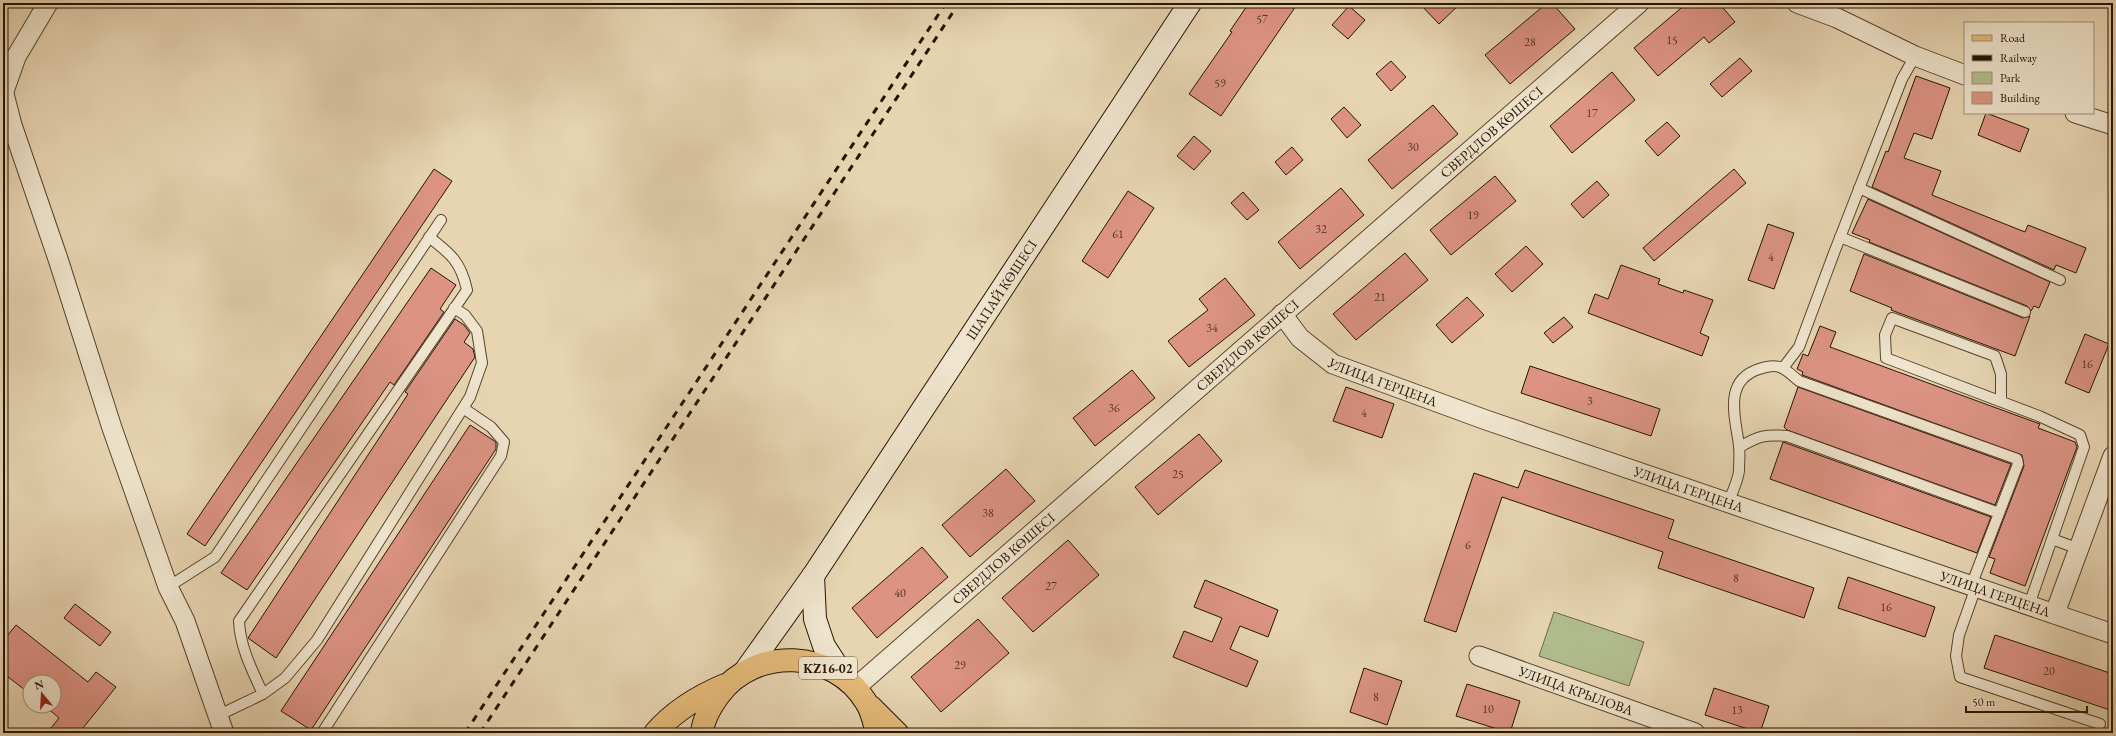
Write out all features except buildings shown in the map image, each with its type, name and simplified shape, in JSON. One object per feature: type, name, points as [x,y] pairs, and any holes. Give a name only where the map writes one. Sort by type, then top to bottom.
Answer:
[{"type":"main road","name":"KZ16-02","points":[[655,733],[663,724],[703,694],[726,685],[746,670],[779,660],[813,662],[829,668],[855,689]]},
{"type":"main road","name":"KZ16-02","points":[[702,733],[711,705],[726,685]]},
{"type":"main road","points":[[855,689],[877,733]]},
{"type":"main road","points":[[855,689],[897,733]]},
{"type":"street","points":[[48,3],[16,57],[4,91],[12,125],[58,259],[112,428],[168,587],[185,620],[222,724]]},
{"type":"street","name":"ШАПАЙ КӨШЕСІ","points":[[746,670],[813,576],[1190,3]]},
{"type":"street","name":"СВЕРДЛОВ КӨШЕСІ","points":[[855,689],[1639,3]]},
{"type":"street","points":[[1797,3],[1837,18],[1915,56],[1964,75]]},
{"type":"street","points":[[2078,114],[2113,125]]},
{"type":"street","name":"УЛИЦА ГЕРЦЕНА","points":[[1282,314],[1300,338],[1333,364],[1486,420],[2113,634]]},
{"type":"street","points":[[2055,614],[2113,456]]},
{"type":"street","points":[[813,576],[815,619],[824,646],[855,689]]},
{"type":"street","name":"УЛИЦА КРЫЛОВА","points":[[1479,656],[1695,733]]},
{"type":"lane","points":[[1783,368],[1799,346],[1902,79],[1915,56]]},
{"type":"lane","points":[[1859,188],[2060,280]]},
{"type":"lane","points":[[168,587],[214,557],[441,220]]},
{"type":"lane","points":[[263,694],[249,663],[240,637],[239,621],[467,290],[464,274],[453,256],[429,237]]},
{"type":"lane","points":[[1840,237],[2025,312]]},
{"type":"lane","points":[[222,724],[285,678],[318,640],[470,397],[482,362],[477,331],[465,314],[454,308]]},
{"type":"lane","points":[[2001,401],[2001,374],[1995,356],[1892,318],[1885,336],[1886,358],[2039,416],[2080,435],[2084,447],[2029,605]]},
{"type":"lane","points":[[1728,503],[1739,473],[1740,447],[1734,423],[1733,396],[1742,380],[1756,370],[1772,364],[1783,368],[1799,381],[2017,459],[2018,464],[1973,587],[1959,635],[1956,656],[1960,677],[2100,724]]},
{"type":"lane","points":[[322,733],[501,456],[504,442],[491,428],[463,408]]},
{"type":"lane","points":[[1740,447],[1755,437],[1770,435],[1787,436],[1999,513]]},
{"type":"lane","points":[[2052,538],[2079,549]]},
{"type":"green space","points":[[1554,612],[1644,642],[1629,686],[1539,656]]},
{"type":"railway","points":[[465,733],[946,3]]},
{"type":"railway","points":[[480,733],[959,3]]}]
